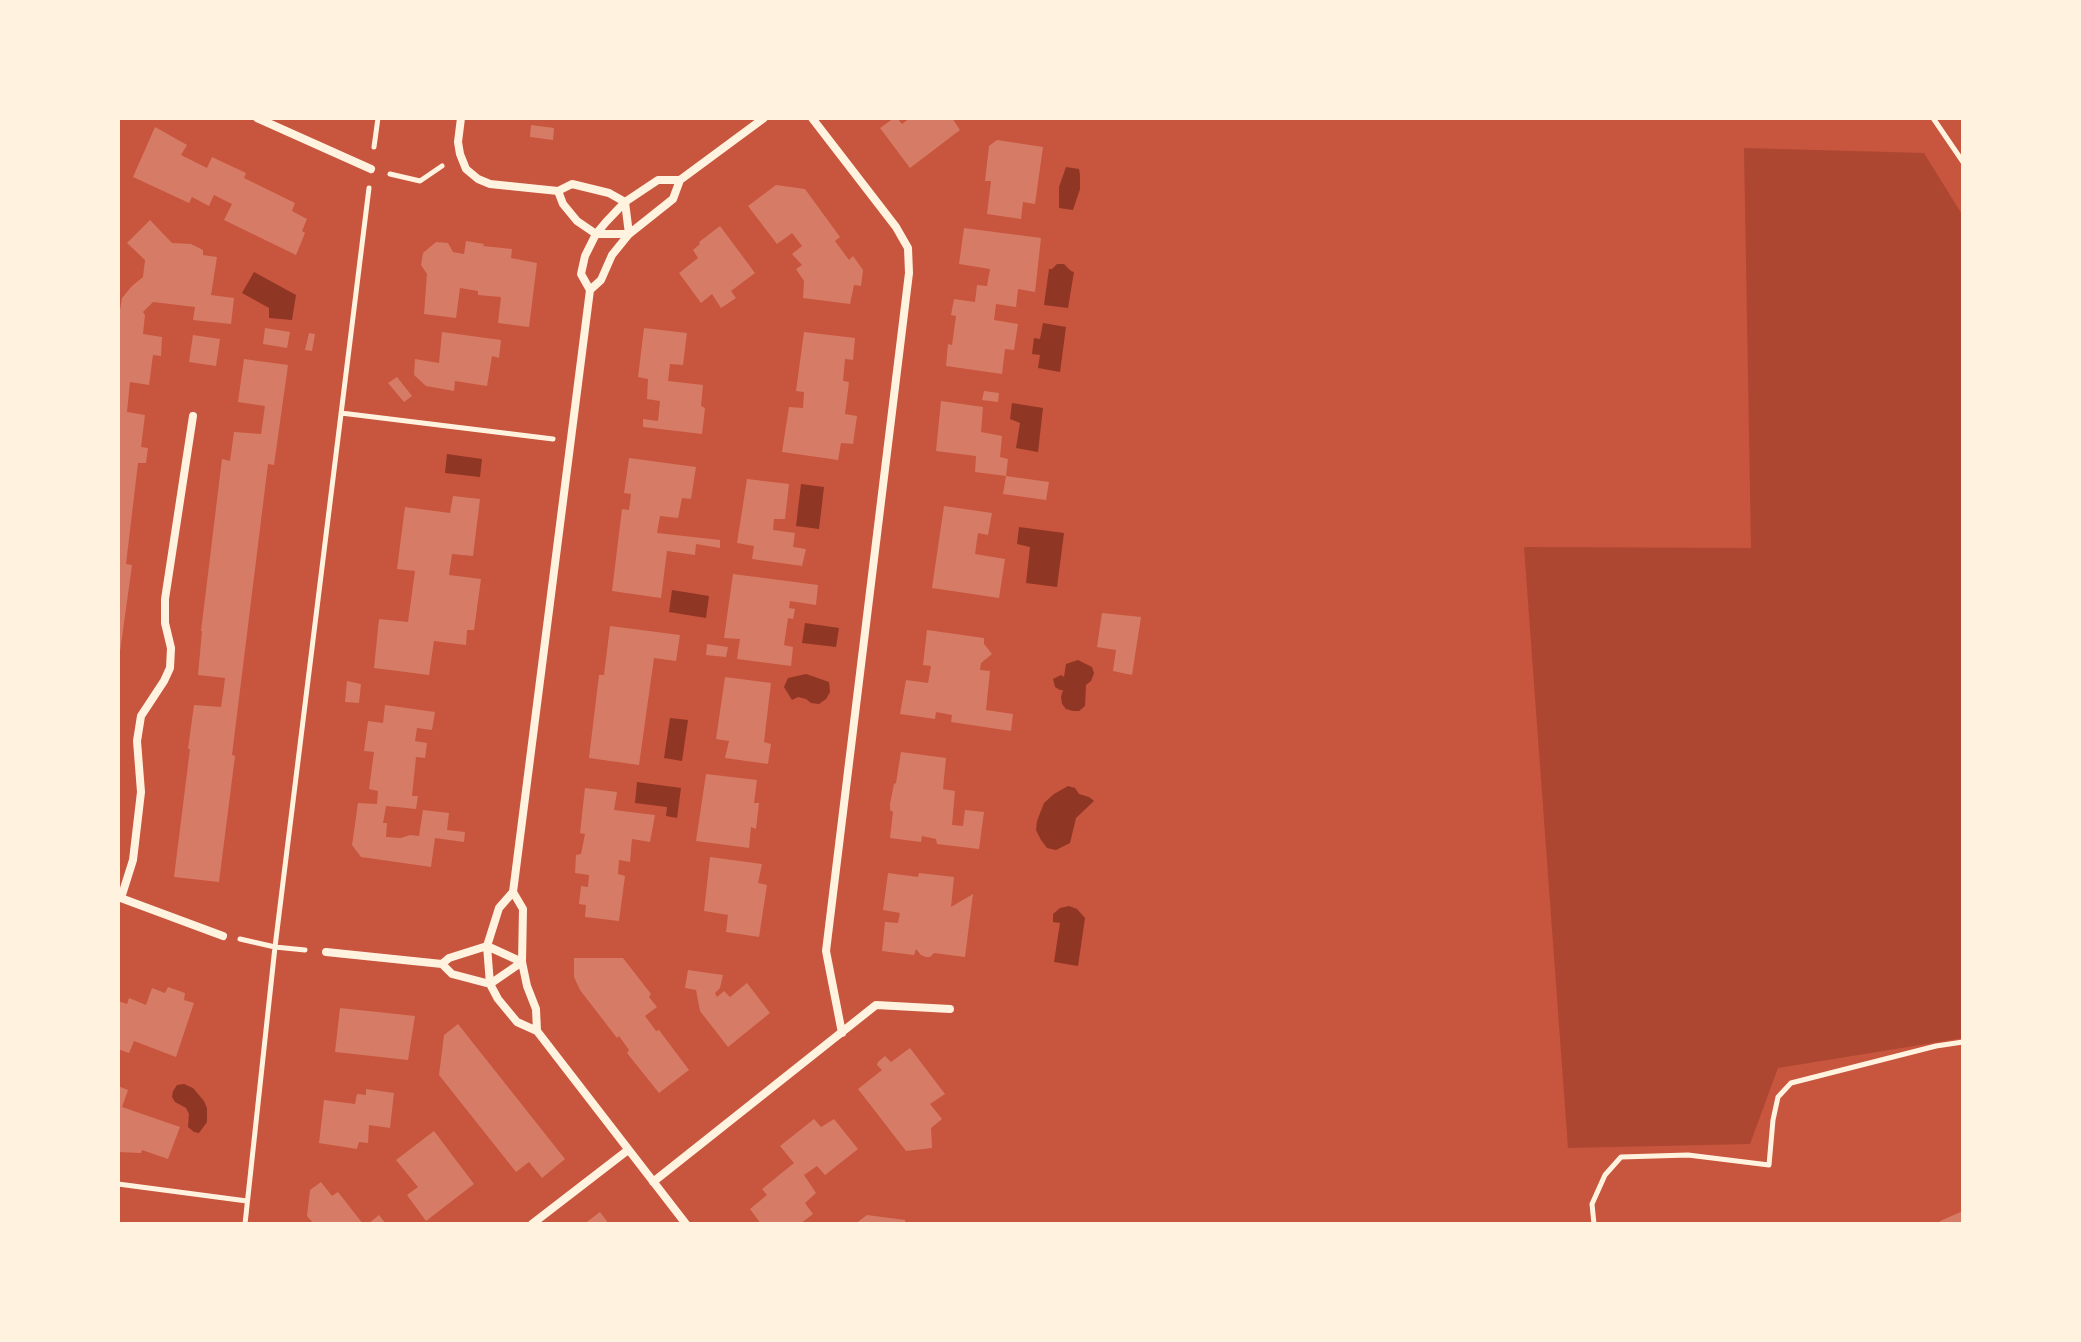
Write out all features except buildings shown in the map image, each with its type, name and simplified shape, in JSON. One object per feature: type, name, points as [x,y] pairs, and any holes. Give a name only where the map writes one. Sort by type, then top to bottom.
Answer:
[{"type":"street","points":[[257,118],[371,169]]},
{"type":"street","points":[[461,118],[460,154],[466,169],[478,179],[490,184],[558,191],[572,184],[601,191],[625,202]]},
{"type":"street","points":[[590,290],[601,280],[612,255],[629,234],[673,199],[680,180],[764,118]]},
{"type":"street","points":[[812,118],[896,227],[908,248],[909,273],[826,951],[842,1033]]},
{"type":"street","points":[[680,180],[658,180],[625,202],[596,234],[585,256],[581,274],[590,290],[513,892],[499,908],[487,946],[490,984],[517,1022],[537,1031],[686,1224]]},
{"type":"street","points":[[558,191],[563,204],[577,221],[596,234],[629,234]]},
{"type":"street","points":[[625,202],[629,234]]},
{"type":"street","points":[[193,416],[165,599],[165,623],[171,648],[170,668],[141,716],[137,741],[141,792],[133,860],[119,897],[223,936]]},
{"type":"street","points":[[513,892],[523,909],[522,962],[536,1009],[537,1031]]},
{"type":"street","points":[[442,964],[449,958],[487,946],[522,962]]},
{"type":"street","points":[[326,952],[442,964],[452,974],[490,984],[522,962]]},
{"type":"street","points":[[653,1182],[876,1005],[950,1009]]},
{"type":"street","points":[[532,1224],[628,1150]]},
{"type":"path","points":[[245,1224],[275,947],[378,118]]},
{"type":"path","points":[[1933,118],[1963,162]]},
{"type":"path","points":[[371,169],[420,181],[460,154]]},
{"type":"path","points":[[341,413],[570,441]]},
{"type":"path","points":[[223,936],[275,947],[326,952]]},
{"type":"path","points":[[1594,1224],[1592,1204],[1605,1175],[1621,1157],[1688,1155],[1769,1165],[1778,1097],[1791,1083],[1963,1042]]},
{"type":"path","points":[[118,1184],[247,1201]]},
{"type":"shaded area","points":[[1744,148],[1924,153],[1963,216],[1963,1038],[1778,1068],[1750,1144],[1568,1148],[1524,547],[1751,548]]},
{"type":"shaded area","points":[[1066,167],[1079,169],[1080,175],[1080,189],[1073,210],[1059,208],[1059,187]]},
{"type":"shaded area","points":[[1064,264],[1074,272],[1068,308],[1044,305],[1049,269]]},
{"type":"shaded area","points":[[254,272],[296,295],[292,320],[269,318],[269,308],[242,293]]},
{"type":"shaded area","points":[[1043,323],[1066,327],[1060,372],[1038,368],[1040,355],[1032,354],[1034,338],[1040,339]]},
{"type":"shaded area","points":[[1012,403],[1043,408],[1038,452],[1016,448],[1020,423],[1010,419]]},
{"type":"shaded area","points":[[447,454],[482,459],[480,477],[445,473]]},
{"type":"shaded area","points":[[801,484],[824,487],[819,529],[796,526]]},
{"type":"shaded area","points":[[1019,527],[1064,533],[1057,587],[1026,583],[1030,547],[1017,544]]},
{"type":"shaded area","points":[[672,590],[709,596],[706,618],[669,612]]},
{"type":"shaded area","points":[[805,623],[839,628],[836,647],[802,643]]},
{"type":"shaded area","points":[[1078,660],[1092,667],[1094,673],[1086,685],[1085,706],[1073,711],[1062,704],[1063,690],[1055,687],[1053,679],[1061,675],[1064,677],[1066,664]]},
{"type":"shaded area","points":[[806,674],[829,682],[830,692],[819,704],[798,697],[792,700],[784,687],[788,678]]},
{"type":"shaded area","points":[[670,718],[688,720],[682,761],[664,758]]},
{"type":"shaded area","points":[[637,782],[681,788],[677,818],[666,816],[667,807],[635,803]]},
{"type":"shaded area","points":[[1068,786],[1094,801],[1076,818],[1070,843],[1056,850],[1047,848],[1036,830],[1037,821],[1044,803]]},
{"type":"shaded area","points":[[1069,906],[1085,918],[1078,966],[1054,962],[1060,923],[1053,922],[1053,914]]},
{"type":"shaded area","points":[[177,1085],[193,1088],[207,1108],[207,1122],[199,1133],[188,1127],[186,1108],[172,1097]]}]
